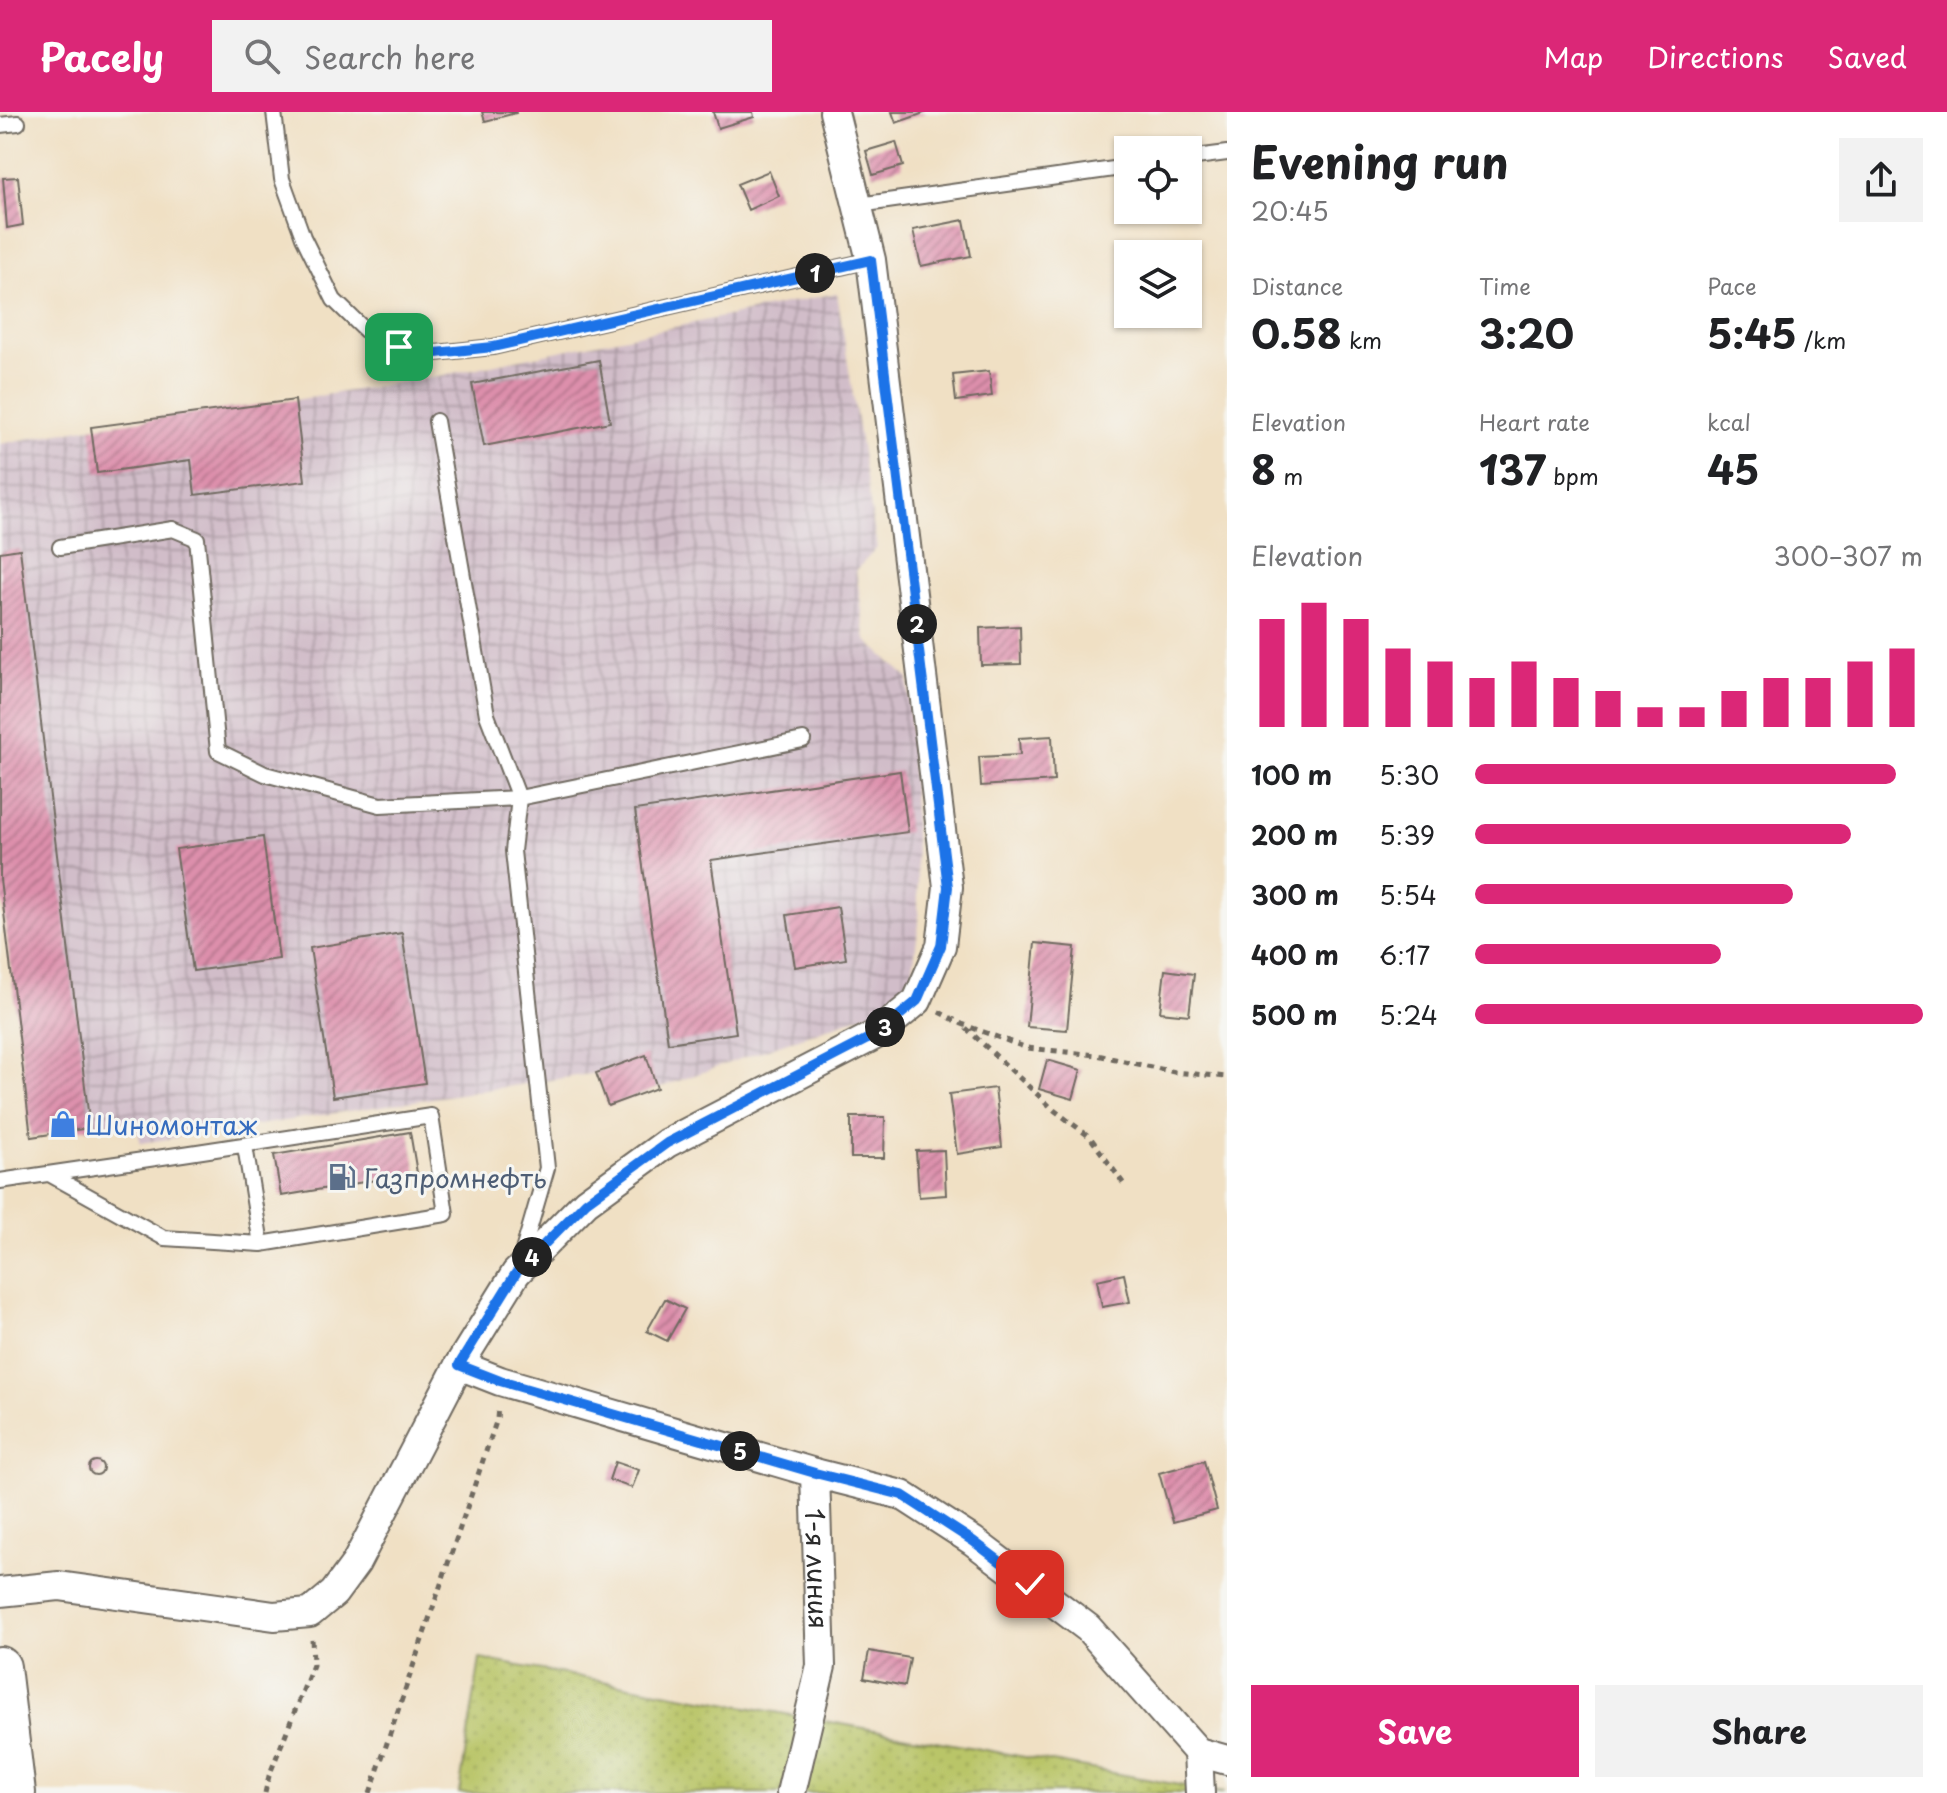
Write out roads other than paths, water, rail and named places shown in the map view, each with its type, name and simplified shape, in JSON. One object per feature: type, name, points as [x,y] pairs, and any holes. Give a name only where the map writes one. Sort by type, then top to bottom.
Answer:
[{"type":"main road","points":[[0,1667],[15,1793]]},
{"type":"street","points":[[0,1592],[59,1586],[274,1616],[310,1613],[334,1593],[356,1563],[459,1365],[516,1273],[586,1202],[667,1143],[877,1034],[917,1001],[941,946],[948,887],[871,260],[834,112]]},
{"type":"street","name":"1-я линия","points":[[459,1365],[500,1381],[815,1473],[821,1666],[791,1793]]},
{"type":"street","points":[[815,1473],[902,1495],[973,1541],[1088,1628],[1198,1752],[1227,1760]]},
{"type":"street","points":[[1198,1752],[1200,1793]]},
{"type":"lane","points":[[274,112],[282,179],[303,237],[334,300],[365,330],[399,347],[436,353],[493,347],[871,260]]},
{"type":"lane","points":[[0,125],[18,123]]},
{"type":"lane","points":[[1202,156],[1227,153]]},
{"type":"lane","points":[[859,205],[1114,169]]},
{"type":"lane","points":[[436,421],[487,715],[519,798],[513,851],[547,1168],[516,1273]]},
{"type":"lane","points":[[60,547],[173,529],[197,539],[218,751],[265,774],[380,805],[519,798],[803,740]]},
{"type":"lane","points":[[0,1181],[431,1116],[446,1214],[261,1244],[164,1238],[49,1174]]},
{"type":"lane","points":[[245,1146],[261,1244]]},
{"type":"place","name":"Шиномонтаж","points":[[63,1124]]},
{"type":"place","name":"Газпромнефть","points":[[342,1177]]}]
